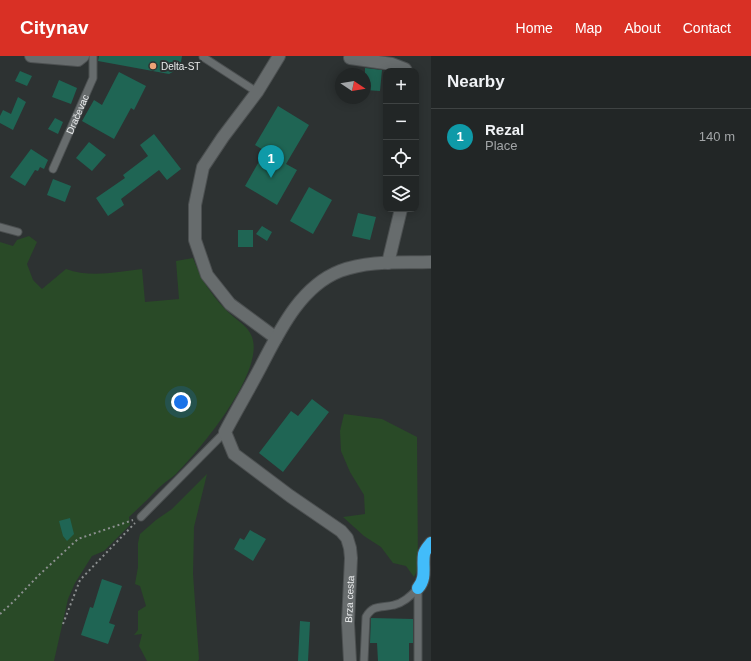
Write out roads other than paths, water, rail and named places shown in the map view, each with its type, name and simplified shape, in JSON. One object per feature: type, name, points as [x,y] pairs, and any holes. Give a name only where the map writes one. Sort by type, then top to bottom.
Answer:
[{"type":"highway","points":[[418,588],[422,584],[424,577],[424,553],[431,543]]},
{"type":"street","points":[[31,56],[78,60],[83,56]]},
{"type":"street","points":[[276,338],[230,304],[207,275],[195,240],[195,205],[203,167],[223,137],[257,92],[279,56]]},
{"type":"street","points":[[350,58],[392,64],[402,68]]},
{"type":"street","points":[[388,263],[400,212]]},
{"type":"street","points":[[225,432],[276,338],[297,307],[318,284],[330,276],[342,271],[372,263],[431,262]]},
{"type":"street","name":"Brza cesta","points":[[225,432],[234,454],[290,496],[331,524],[347,538],[351,558],[348,623],[350,661]]},
{"type":"lane","name":"Dračevac","points":[[53,169],[93,78],[93,56]]},
{"type":"lane","points":[[203,57],[257,92]]},
{"type":"lane","points":[[0,227],[18,232]]},
{"type":"lane","points":[[141,517],[225,432]]},
{"type":"lane","points":[[364,661],[366,618],[369,611],[377,607],[395,605],[407,598],[418,588]]},
{"type":"lane","points":[[418,588],[418,661]]},
{"type":"place","name":"Delta-ST","points":[[153,66]]},
{"type":"place","name":"Rezal","points":[[271,178]]}]
